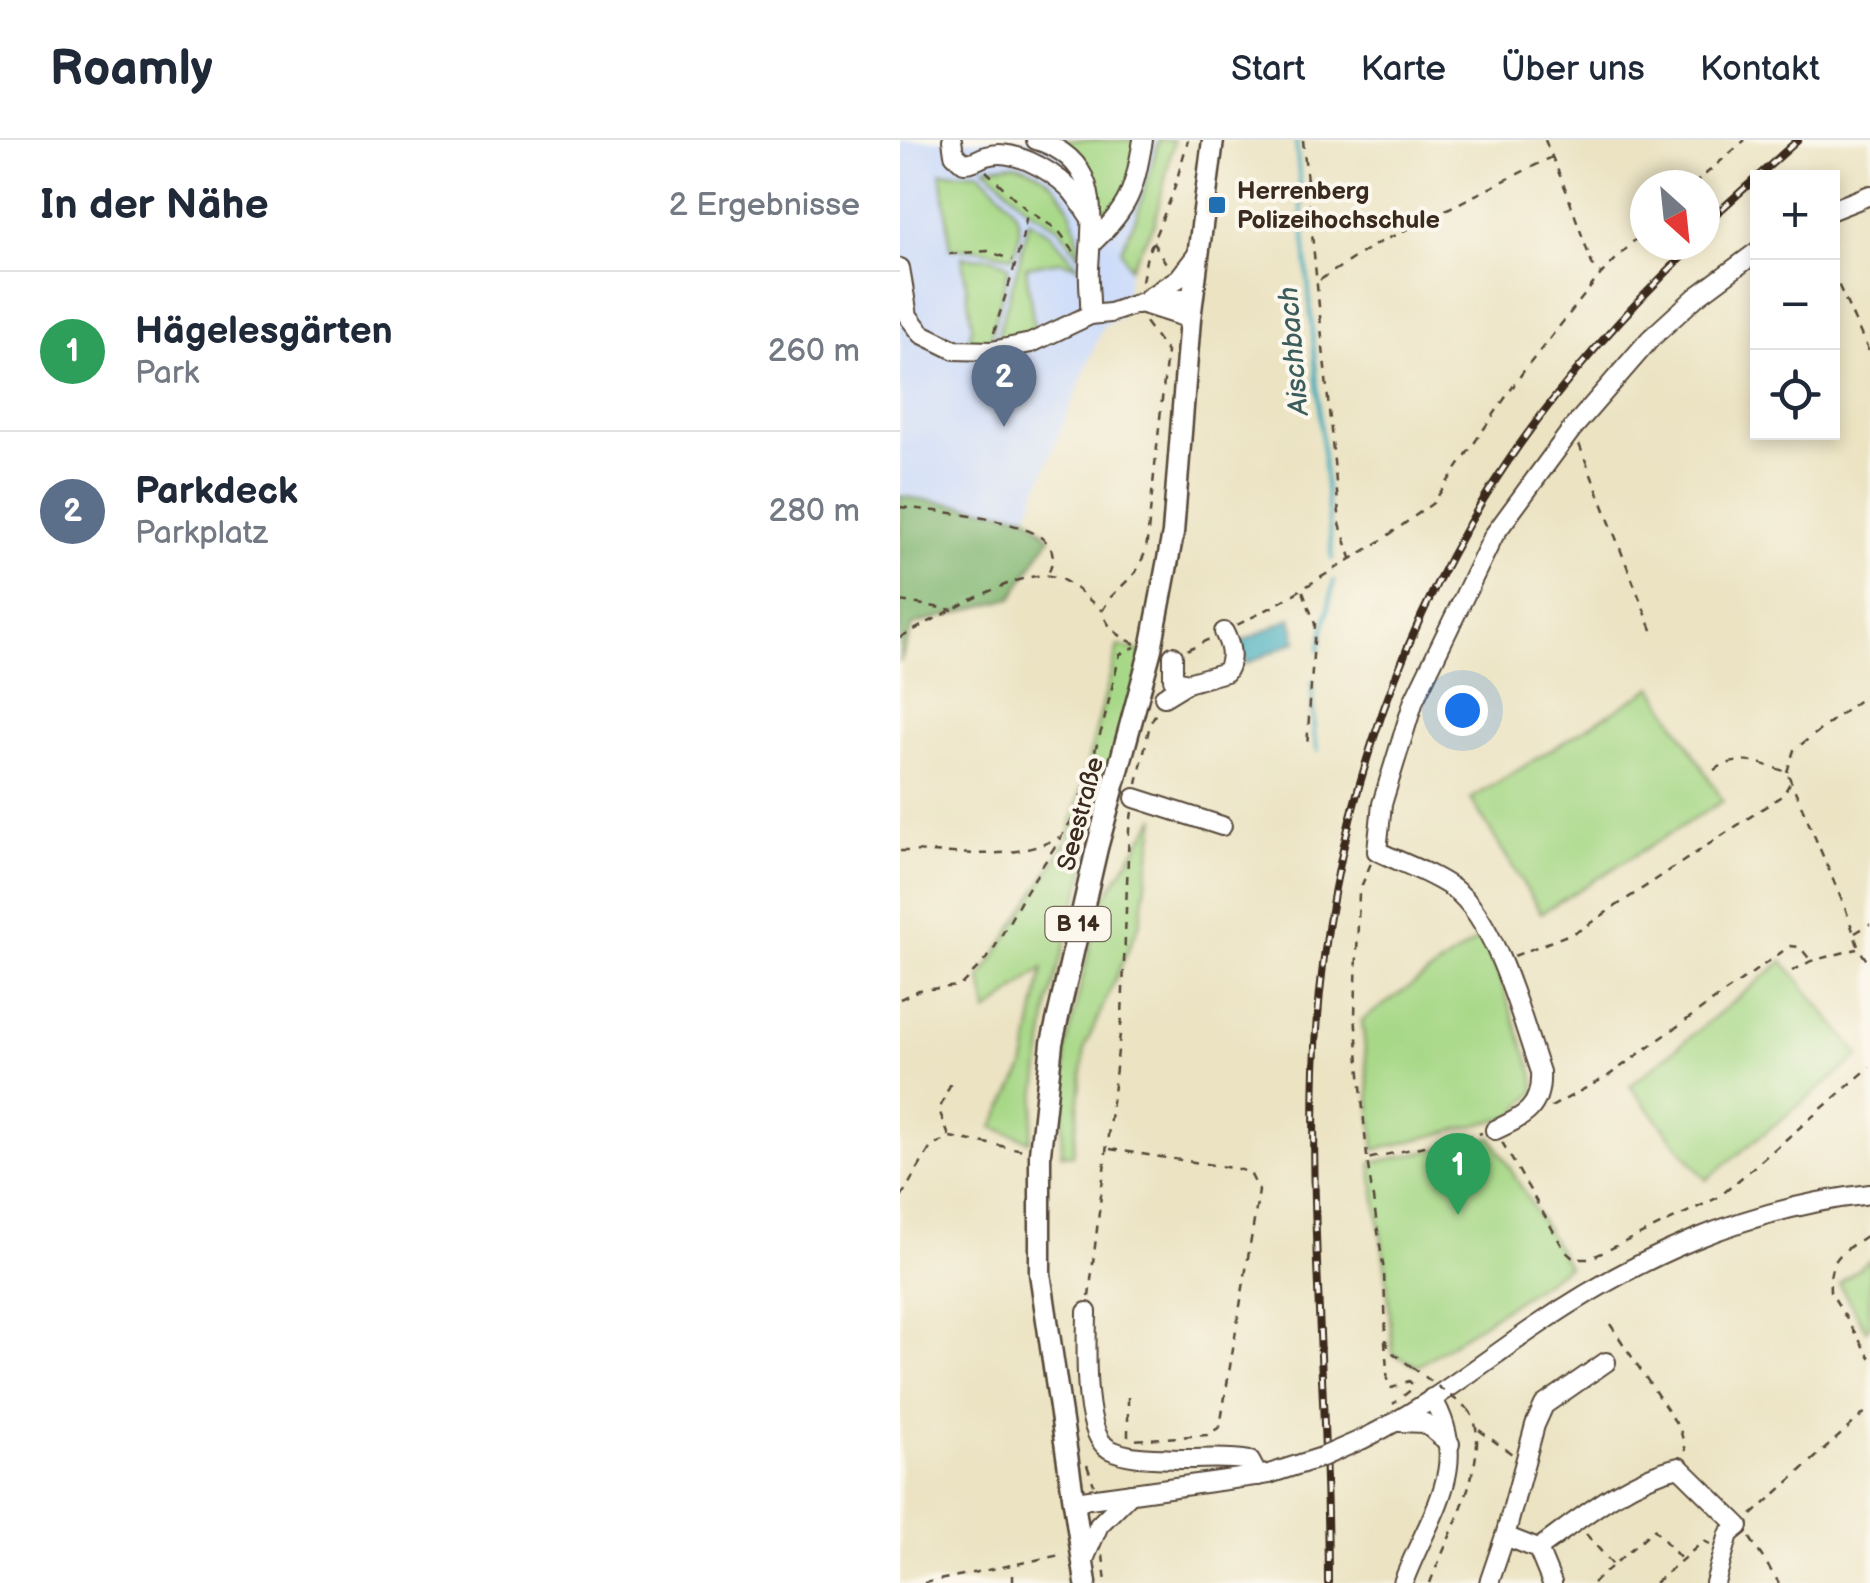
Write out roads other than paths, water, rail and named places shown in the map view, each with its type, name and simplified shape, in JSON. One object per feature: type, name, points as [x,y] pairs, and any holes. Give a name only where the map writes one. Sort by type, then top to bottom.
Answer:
[{"type":"main road","name":"Seestraße","points":[[1075,1500],[1040,1273],[1040,1153],[1055,1026],[1096,848],[1152,650],[1173,534],[1192,308],[1213,140]]},
{"type":"main road","name":"B 14","points":[[1075,1500],[1083,1565]]},
{"type":"street","points":[[952,140],[954,154],[964,163],[984,153],[1037,164],[1068,188],[1092,220]]},
{"type":"street","points":[[1036,140],[1052,144],[1080,167],[1090,192],[1090,315]]},
{"type":"street","points":[[1090,252],[1135,188],[1144,140]]},
{"type":"street","points":[[1840,207],[1870,196]]},
{"type":"street","points":[[1139,303],[1179,278],[1199,252]]},
{"type":"street","points":[[1495,1130],[1517,1120],[1534,1106],[1541,1090],[1540,1072],[1501,961],[1476,909],[1454,889],[1376,851],[1382,804],[1414,700],[1494,536],[1572,429],[1650,339],[1696,297],[1750,257]]},
{"type":"street","points":[[900,268],[908,316],[922,334],[955,350],[992,351],[1031,343],[1090,315],[1166,297],[1192,308]]},
{"type":"street","points":[[1164,697],[1186,683],[1226,672],[1232,662],[1224,632]]},
{"type":"street","points":[[1173,656],[1172,679],[1186,683]]},
{"type":"street","points":[[1135,798],[1222,826]]},
{"type":"street","points":[[1075,1500],[1263,1474],[1322,1458],[1363,1439],[1389,1417],[1432,1398],[1555,1313],[1650,1257],[1746,1219],[1803,1204],[1870,1194]]},
{"type":"street","points":[[1087,1312],[1087,1380],[1100,1442],[1110,1449],[1142,1456],[1250,1461],[1263,1474]]},
{"type":"street","points":[[1489,1583],[1544,1405],[1606,1362]]},
{"type":"street","points":[[1403,1583],[1444,1490],[1450,1444],[1432,1398]]},
{"type":"street","points":[[1389,1417],[1416,1420],[1450,1444]]},
{"type":"street","points":[[1538,1549],[1576,1521],[1682,1459],[1740,1526],[1730,1534],[1716,1583]]},
{"type":"street","points":[[1083,1565],[1099,1525],[1131,1492]]},
{"type":"street","points":[[1505,1536],[1538,1549],[1552,1583]]},
{"type":"water","points":[[1291,618],[1297,641],[1246,664],[1239,643]]},
{"type":"waterway","name":"Aischbach","points":[[1296,140],[1332,559]]},
{"type":"waterway","points":[[1319,650],[1334,581]]},
{"type":"waterway","points":[[1312,682],[1318,751]]},
{"type":"railway","points":[[1720,210],[1798,140]]},
{"type":"railway","points":[[1328,1583],[1315,1197],[1315,1069],[1332,904],[1349,822],[1372,742],[1401,663],[1435,587],[1475,514],[1560,391],[1624,316],[1679,260]]},
{"type":"place","name":"Herrenberg Polizeihochschule","points":[[1217,205]]},
{"type":"place","name":"Parkdeck","points":[[1004,427]]},
{"type":"place","name":"Hägelesgärten","points":[[1458,1215]]}]
